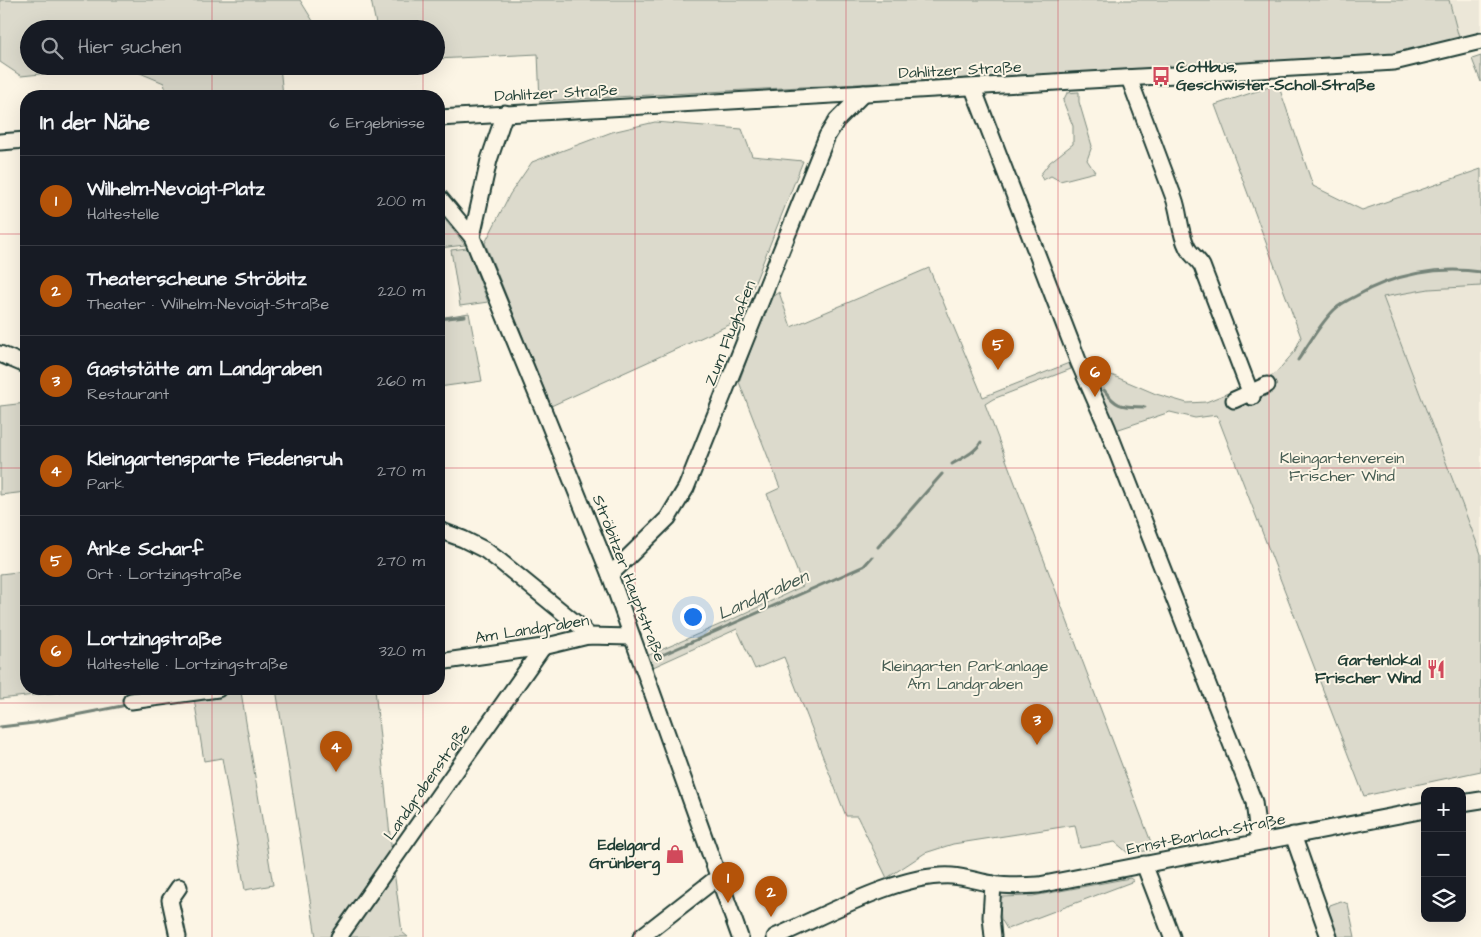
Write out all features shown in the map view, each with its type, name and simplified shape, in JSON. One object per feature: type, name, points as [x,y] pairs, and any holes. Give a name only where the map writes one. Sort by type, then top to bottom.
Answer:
[{"type":"street","name":"Dahlitzer Straße","points":[[445,118],[1394,62],[1481,41]]},
{"type":"street","points":[[1129,78],[1179,211],[1179,227],[1188,249],[1202,266],[1251,394]]},
{"type":"street","points":[[973,88],[1078,363],[1107,427],[1254,802],[1259,841]]},
{"type":"street","name":"Zum Flughafen","points":[[610,575],[668,518],[686,488],[827,136],[837,120],[864,93]]},
{"type":"street","points":[[472,237],[489,160],[505,114]]},
{"type":"street","points":[[0,142],[20,140]]},
{"type":"street","name":"Ströbitzer Hauptstraße","points":[[445,204],[472,237],[610,575],[740,937]]},
{"type":"street","points":[[0,354],[20,362]]},
{"type":"street","points":[[1234,400],[1251,394],[1267,385]]},
{"type":"street","points":[[445,533],[477,547],[502,562],[582,628],[588,636]]},
{"type":"street","name":"Am Landgraben","points":[[445,661],[543,647],[588,636],[632,636]]},
{"type":"street","name":"Landgrabenstraße","points":[[339,937],[543,647]]},
{"type":"street","points":[[131,701],[174,695]]},
{"type":"street","points":[[1466,802],[1481,800]]},
{"type":"street","name":"Ernst-Barlach-Straße","points":[[775,937],[874,893],[926,878],[952,876],[993,884],[1039,885],[1421,811]]},
{"type":"street","points":[[1293,835],[1329,937]]},
{"type":"street","points":[[1144,864],[1172,937]]},
{"type":"street","points":[[641,937],[718,877]]},
{"type":"street","points":[[993,884],[991,917],[993,937]]},
{"type":"street","points":[[178,937],[170,900],[179,887]]},
{"type":"shaded area","points":[[1449,0],[1481,0],[1481,33],[1459,38]]},
{"type":"shaded area","points":[[1481,286],[1481,554],[1383,297],[1429,289]]},
{"type":"green space","points":[[0,0],[300,0],[312,20],[20,20],[20,75],[31,75],[21,76],[0,62]]},
{"type":"green space","points":[[371,0],[1449,0],[1459,38],[1392,54],[1360,57],[540,101],[538,54],[445,59],[445,20],[375,20]]},
{"type":"green space","points":[[1481,56],[1481,82],[1472,59]]},
{"type":"green space","points":[[145,75],[281,75],[282,90],[166,90],[164,83]]},
{"type":"green space","name":"Kleingartenverein Frischer Wind","points":[[1278,84],[1313,186],[1362,210],[1481,169],[1481,286],[1429,289],[1383,297],[1481,554],[1481,771],[1364,796],[1217,415],[1195,418],[1170,412],[1116,430],[1088,365],[1156,394],[1187,403],[1206,402],[1275,374],[1295,351],[1301,337],[1215,105]]},
{"type":"green space","points":[[1079,92],[1079,102],[1092,146],[1087,160],[1095,172],[1060,181],[1051,176],[1043,180],[1040,175],[1050,162],[1073,144],[1073,126],[1063,101],[1067,93]]},
{"type":"green space","points":[[655,122],[742,129],[752,156],[803,161],[740,320],[551,406],[485,243],[510,194],[532,162],[612,132]]},
{"type":"green space","points":[[445,220],[465,245],[445,247]]},
{"type":"green space","points":[[467,248],[488,302],[460,306],[451,250]]},
{"type":"green space","name":"Kleingarten Parkanlage Am Landgraben","points":[[929,268],[983,397],[1069,363],[1071,369],[993,399],[985,404],[1154,850],[1128,853],[1115,842],[1080,848],[1075,825],[953,844],[925,853],[887,878],[857,816],[846,816],[784,657],[755,669],[737,629],[651,668],[647,656],[803,586],[767,494],[780,488],[739,382],[769,299],[779,292],[791,327]]},
{"type":"green space","points":[[469,313],[482,381],[445,386],[445,317]]},
{"type":"green space","points":[[20,404],[20,493],[0,495],[0,406]]},
{"type":"green space","points":[[20,572],[20,695],[35,695],[0,699],[0,574]]},
{"type":"green space","points":[[218,695],[241,695],[273,885],[245,890],[222,758],[204,761],[194,698]]},
{"type":"green space","points":[[277,695],[376,695],[392,855],[339,937],[316,937]]},
{"type":"green space","points":[[394,871],[402,932],[408,937],[343,937]]},
{"type":"green space","points":[[1130,878],[1134,881],[1007,929],[1001,919],[999,897],[1033,896]]},
{"type":"green space","points":[[1341,901],[1348,904],[1355,937],[1338,937],[1328,911],[1330,905]]},
{"type":"waterway","name":"Landgraben","points":[[1298,360],[1319,328],[1334,310],[1344,302],[1371,288],[1401,277],[1433,271],[1465,270],[1481,272]]},
{"type":"waterway","points":[[445,318],[465,316]]},
{"type":"waterway","name":"Landgraben","points":[[1104,390],[1117,403],[1131,407],[1145,407]]},
{"type":"waterway","name":"Landgraben","points":[[952,464],[972,452],[981,442]]},
{"type":"waterway","name":"Landgraben","points":[[878,547],[942,474]]},
{"type":"waterway","name":"Landgraben","points":[[662,655],[864,566],[872,557]]},
{"type":"waterway","points":[[0,727],[34,723],[122,706]]},
{"type":"place","name":"Cottbus, Geschwister-Scholl-Straße","points":[[1161,76]]},
{"type":"place","name":"Anke Scharf","points":[[998,370]]},
{"type":"place","name":"Lortzingstraße","points":[[1095,397]]},
{"type":"place","name":"Gartenlokal Frischer Wind","points":[[1436,669]]},
{"type":"place","name":"Gaststätte am Landgraben","points":[[1037,745]]},
{"type":"place","name":"Kleingartensparte Fiedensruh","points":[[336,772]]},
{"type":"place","name":"Edelgard Grünberg","points":[[675,854]]},
{"type":"place","name":"Wilhelm-Nevoigt-Platz","points":[[728,903]]},
{"type":"place","name":"Theaterscheune Ströbitz","points":[[771,917]]}]
